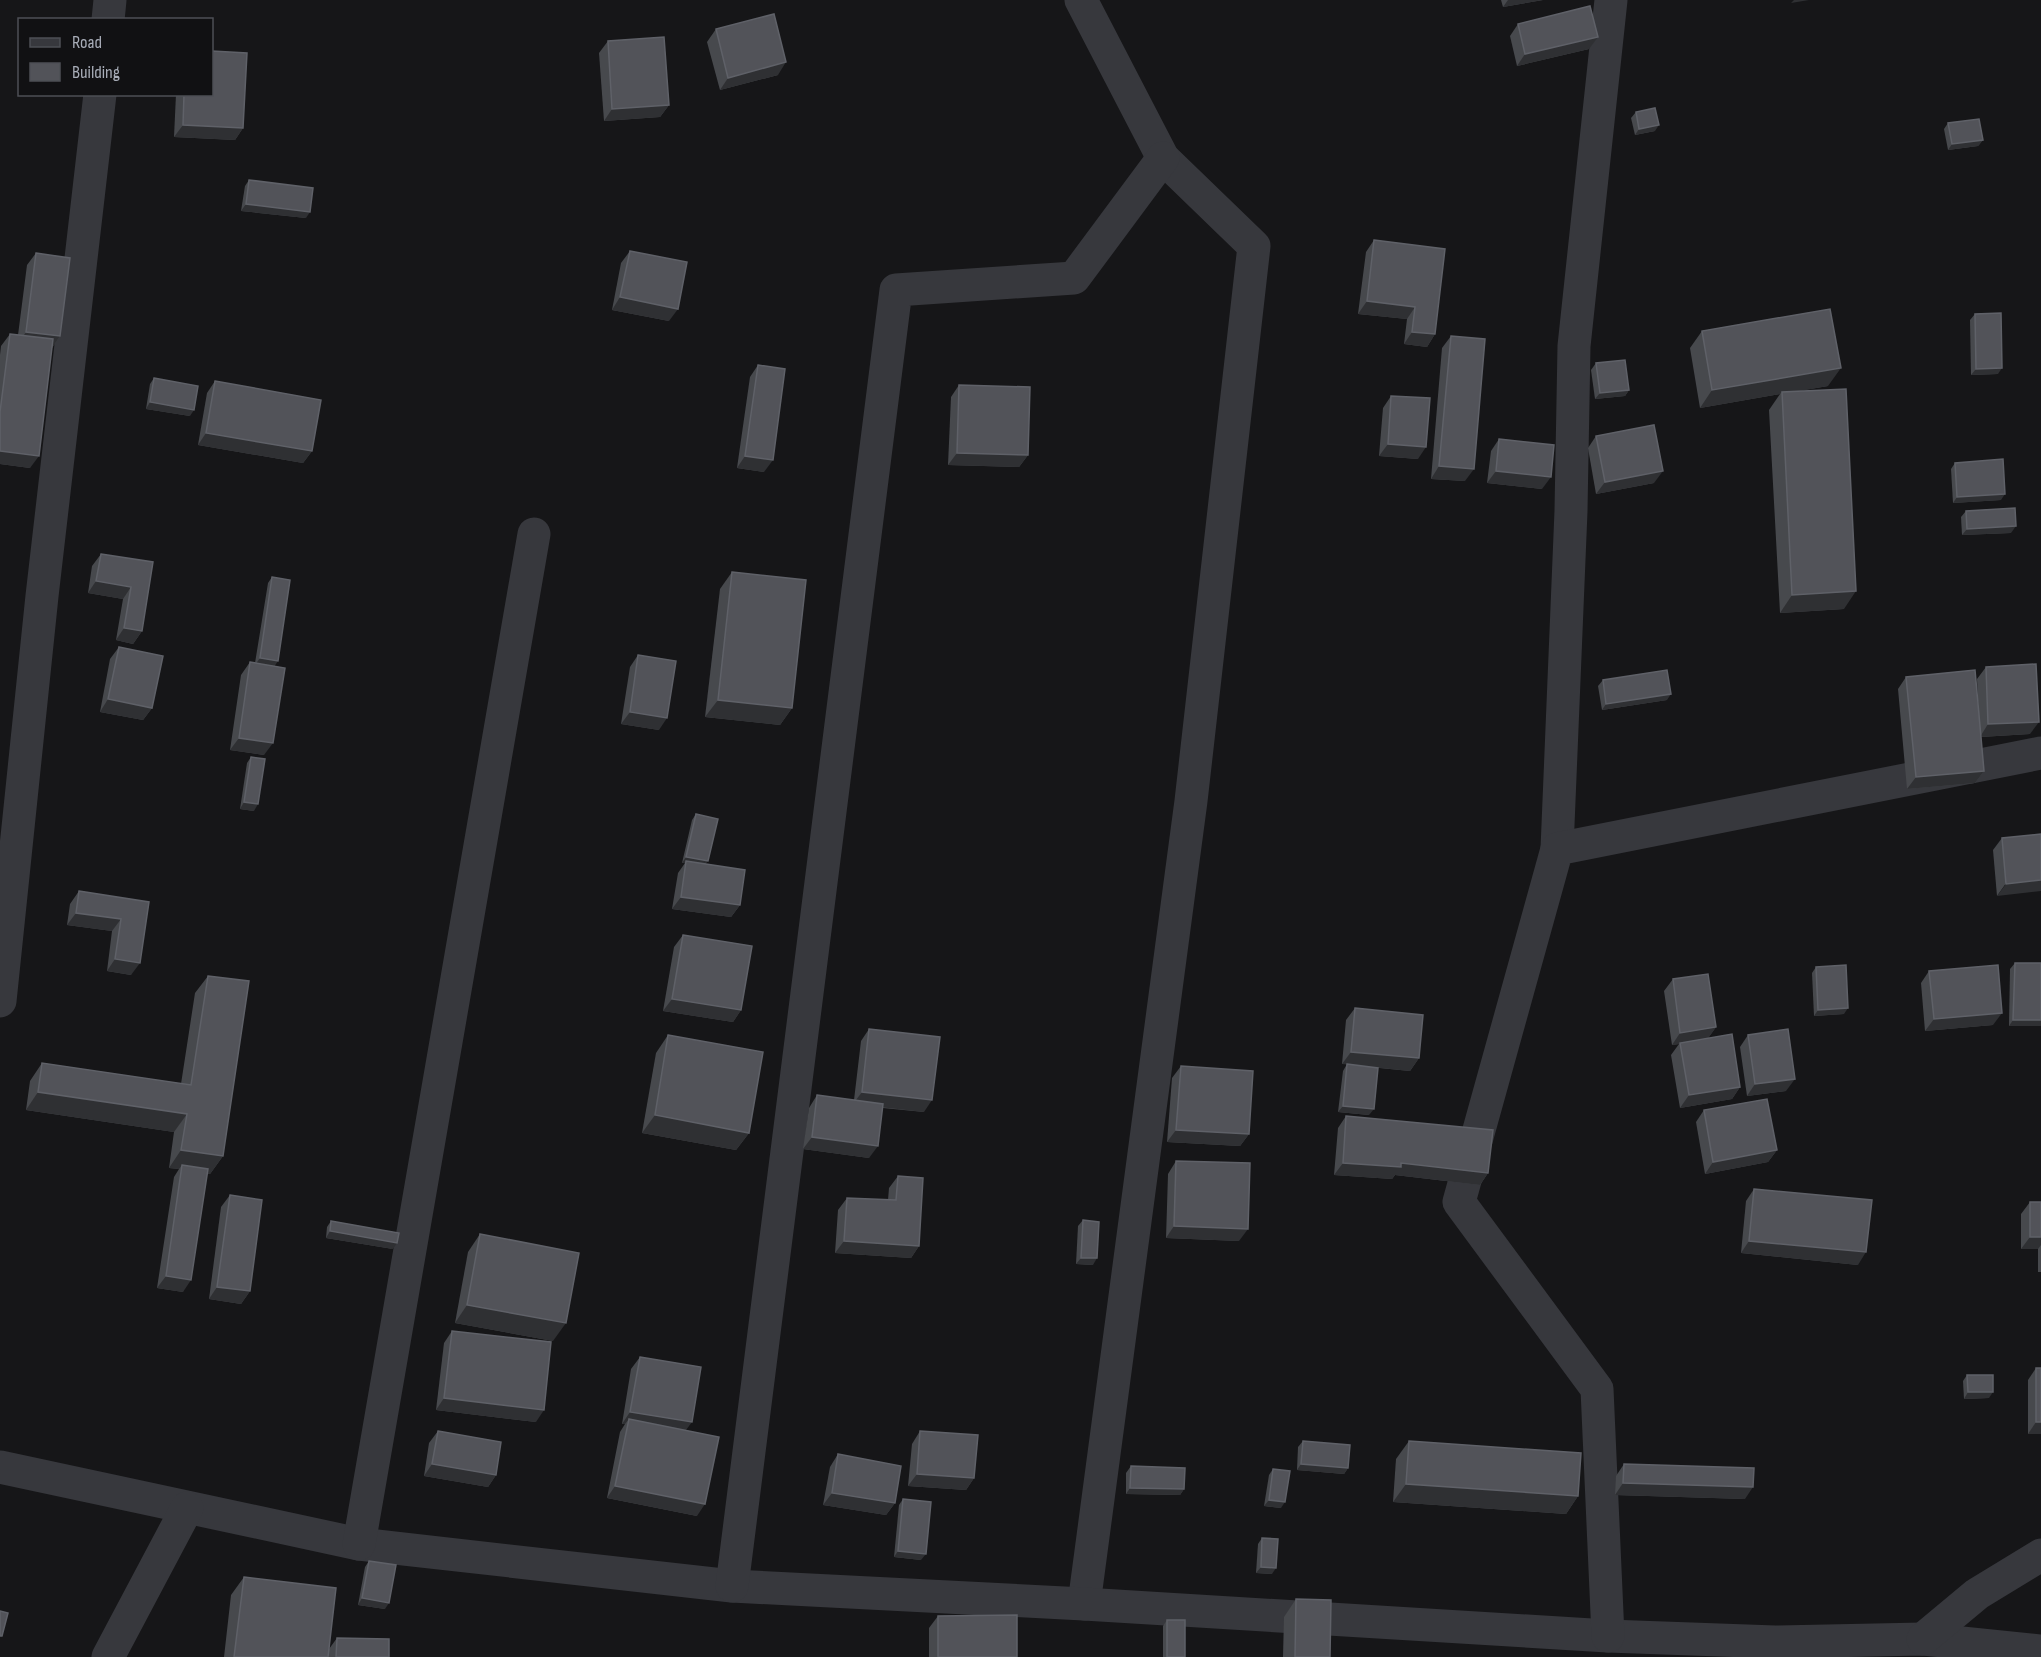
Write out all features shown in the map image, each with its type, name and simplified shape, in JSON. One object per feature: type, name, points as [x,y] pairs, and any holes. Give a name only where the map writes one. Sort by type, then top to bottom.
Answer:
[{"type":"street","points":[[108,18],[110,0]]},
{"type":"street","points":[[1081,0],[1163,158],[1254,246],[1191,801],[1084,1604]]},
{"type":"street","points":[[1608,1636],[1597,1389],[1459,1202],[1557,849],[1571,511],[1574,346],[1611,0]]},
{"type":"street","points":[[0,1001],[42,596],[100,96]]},
{"type":"street","points":[[732,1586],[896,290],[1074,278],[1163,158]]},
{"type":"street","points":[[359,1545],[534,534]]},
{"type":"street","points":[[1557,849],[2041,753]]},
{"type":"street","points":[[0,1467],[359,1545],[732,1586],[1084,1604],[1608,1636],[1775,1642],[1923,1639],[2041,1651]]},
{"type":"street","points":[[108,1657],[186,1508]]},
{"type":"street","points":[[1923,1639],[1977,1594],[2041,1555]]},
{"type":"building","points":[[1590,6],[1598,37],[1525,54],[1518,24]]},
{"type":"building","points":[[774,14],[786,62],[728,78],[716,29]]},
{"type":"building","points":[[664,37],[669,105],[612,109],[608,41]]},
{"type":"building","points":[[213,51],[247,53],[243,128],[183,125],[184,96],[213,96]]},
{"type":"building","points":[[1655,108],[1659,125],[1639,129],[1636,112]]},
{"type":"building","points":[[1979,119],[1983,140],[1952,144],[1948,123]]},
{"type":"building","points":[[249,180],[313,188],[310,212],[246,204]]},
{"type":"building","points":[[1374,240],[1445,249],[1435,334],[1412,332],[1415,307],[1367,301]]},
{"type":"building","points":[[630,251],[687,262],[678,309],[620,297]]},
{"type":"building","points":[[36,253],[70,258],[60,336],[26,332]]},
{"type":"building","points":[[1830,309],[1841,368],[1712,390],[1702,331]]},
{"type":"building","points":[[2001,313],[2002,368],[1976,369],[1975,314]]},
{"type":"building","points":[[10,334],[53,339],[39,456],[0,451],[0,412]]},
{"type":"building","points":[[1451,336],[1485,339],[1474,469],[1439,466]]},
{"type":"building","points":[[1625,360],[1629,390],[1600,393],[1596,363]]},
{"type":"building","points":[[758,365],[785,369],[773,460],[745,456]]},
{"type":"building","points":[[154,378],[198,386],[194,410],[150,402]]},
{"type":"building","points":[[215,381],[321,400],[312,451],[206,433]]},
{"type":"building","points":[[959,385],[1030,387],[1028,455],[957,453]]},
{"type":"building","points":[[1846,389],[1856,591],[1792,595],[1782,392]]},
{"type":"building","points":[[1391,396],[1430,398],[1426,447],[1388,444]]},
{"type":"building","points":[[1654,425],[1663,471],[1605,482],[1596,436]]},
{"type":"building","points":[[1499,439],[1554,445],[1551,477],[1496,471]]},
{"type":"building","points":[[2003,459],[2005,494],[1957,497],[1955,463]]},
{"type":"building","points":[[2015,508],[2016,526],[1967,529],[1966,511]]},
{"type":"building","points":[[101,554],[153,562],[142,631],[124,628],[131,587],[96,581]]},
{"type":"building","points":[[732,572],[806,580],[792,708],[718,700]]},
{"type":"building","points":[[272,577],[290,580],[278,661],[260,658]]},
{"type":"building","points":[[119,647],[163,656],[152,708],[108,699]]},
{"type":"building","points":[[638,655],[676,661],[667,718],[630,712]]},
{"type":"building","points":[[250,662],[285,668],[273,743],[239,738]]},
{"type":"building","points":[[2036,664],[2039,722],[1988,724],[1986,667]]},
{"type":"building","points":[[1667,670],[1671,694],[1606,704],[1603,680]]},
{"type":"building","points":[[1975,670],[1984,771],[1916,777],[1906,677]]},
{"type":"building","points":[[251,757],[265,759],[258,804],[244,802]]},
{"type":"building","points":[[696,814],[718,819],[708,861],[686,857]]},
{"type":"building","points":[[2041,834],[2041,880],[2006,884],[2002,838]]},
{"type":"building","points":[[686,861],[745,870],[740,905],[681,897]]},
{"type":"building","points":[[79,891],[149,902],[140,963],[115,959],[121,919],[76,913]]},
{"type":"building","points":[[683,935],[752,946],[741,1010],[672,999]]},
{"type":"building","points":[[2015,963],[2041,963],[2041,1020],[2013,1020]]},
{"type":"building","points":[[1846,965],[1848,1008],[1818,1010],[1816,967]]},
{"type":"building","points":[[1998,965],[2002,1013],[1934,1019],[1929,971]]},
{"type":"building","points":[[1708,974],[1716,1027],[1680,1033],[1673,979]]},
{"type":"building","points":[[208,976],[249,981],[223,1156],[181,1150],[187,1114],[38,1092],[42,1063],[191,1085]]},
{"type":"building","points":[[1355,1008],[1423,1015],[1419,1058],[1351,1052]]},
{"type":"building","points":[[869,1029],[940,1037],[932,1100],[862,1092]]},
{"type":"building","points":[[1788,1029],[1795,1079],[1755,1084],[1748,1035]]},
{"type":"building","points":[[1732,1034],[1740,1087],[1689,1095],[1680,1043]]},
{"type":"building","points":[[668,1035],[763,1052],[749,1133],[655,1115]]},
{"type":"building","points":[[1347,1064],[1378,1068],[1374,1109],[1343,1106]]},
{"type":"building","points":[[1181,1066],[1253,1071],[1249,1134],[1176,1130]]},
{"type":"building","points":[[817,1095],[883,1104],[878,1146],[812,1137]]},
{"type":"building","points":[[1767,1099],[1777,1150],[1713,1162],[1704,1110]]},
{"type":"building","points":[[1346,1116],[1493,1130],[1488,1173],[1401,1163],[1401,1167],[1343,1163]]},
{"type":"building","points":[[1176,1161],[1250,1163],[1248,1229],[1174,1226]]},
{"type":"building","points":[[182,1165],[208,1169],[191,1280],[166,1276]]},
{"type":"building","points":[[898,1176],[923,1178],[919,1246],[844,1241],[847,1198],[896,1200]]},
{"type":"building","points":[[1754,1189],[1872,1200],[1866,1252],[1749,1241]]},
{"type":"building","points":[[230,1195],[262,1200],[250,1291],[217,1287]]},
{"type":"building","points":[[2030,1202],[2041,1202],[2041,1237],[2030,1237]]},
{"type":"building","points":[[1083,1220],[1099,1222],[1097,1258],[1081,1258]]},
{"type":"building","points":[[331,1221],[399,1233],[397,1243],[330,1231]]},
{"type":"building","points":[[480,1234],[579,1253],[566,1323],[467,1305]]},
{"type":"building","points":[[452,1331],[551,1342],[544,1410],[444,1398]]},
{"type":"building","points":[[640,1357],[701,1367],[692,1422],[630,1412]]},
{"type":"building","points":[[2036,1368],[2041,1368],[2041,1422],[2036,1422]]},
{"type":"building","points":[[1967,1375],[1993,1375],[1993,1392],[1968,1392]]},
{"type":"building","points":[[629,1419],[719,1437],[705,1504],[615,1486]]},
{"type":"building","points":[[438,1431],[501,1442],[496,1475],[432,1464]]},
{"type":"building","points":[[920,1431],[978,1435],[974,1478],[917,1474]]},
{"type":"building","points":[[1303,1441],[1350,1445],[1348,1468],[1301,1464]]},
{"type":"building","points":[[1409,1441],[1581,1453],[1578,1496],[1406,1484]]},
{"type":"building","points":[[838,1454],[901,1466],[895,1503],[832,1493]]},
{"type":"building","points":[[1624,1464],[1754,1468],[1753,1487],[1623,1483]]},
{"type":"building","points":[[1131,1466],[1185,1468],[1184,1489],[1130,1488]]},
{"type":"building","points":[[1273,1469],[1290,1471],[1285,1502],[1269,1500]]},
{"type":"building","points":[[903,1499],[931,1502],[926,1554],[898,1551]]},
{"type":"building","points":[[1262,1538],[1278,1539],[1276,1568],[1261,1567]]},
{"type":"building","points":[[369,1561],[396,1565],[389,1603],[362,1598]]},
{"type":"building","points":[[244,1577],[336,1588],[328,1657],[234,1657]]},
{"type":"building","points":[[1296,1599],[1331,1600],[1330,1657],[1295,1657]]},
{"type":"building","points":[[0,1611],[8,1613],[2,1636],[0,1636]]},
{"type":"building","points":[[1017,1615],[1017,1657],[938,1657],[938,1616]]},
{"type":"building","points":[[1167,1620],[1185,1620],[1185,1657],[1167,1657]]},
{"type":"building","points":[[337,1638],[389,1639],[389,1657],[336,1657]]}]
